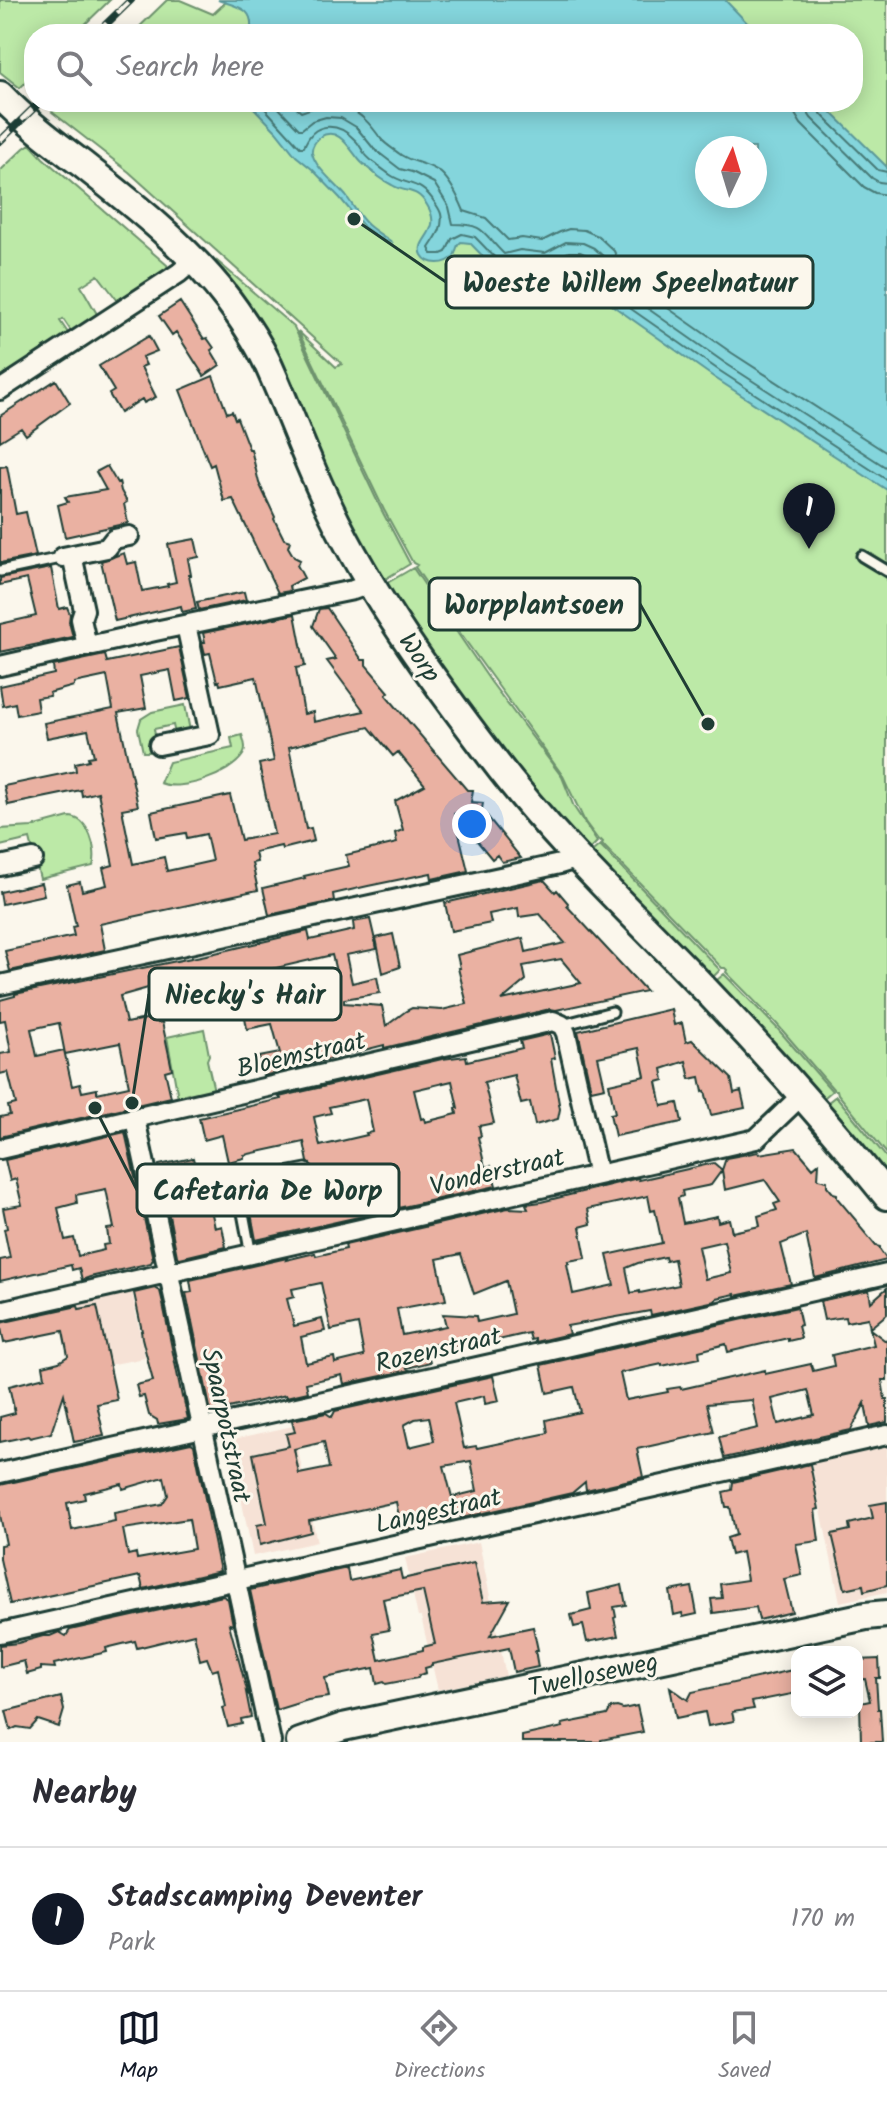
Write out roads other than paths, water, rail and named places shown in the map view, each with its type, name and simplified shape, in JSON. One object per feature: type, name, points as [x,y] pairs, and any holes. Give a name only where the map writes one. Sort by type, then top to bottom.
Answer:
[{"type":"street","name":"Worp","points":[[0,95],[194,260],[229,302],[260,349],[328,507],[372,583],[436,682],[511,783],[803,1094],[887,1196]]},
{"type":"street","points":[[0,390],[179,273],[194,260]]},
{"type":"street","points":[[87,646],[81,619],[84,610],[66,556],[107,548],[114,539],[129,536]]},
{"type":"street","points":[[0,666],[353,590],[372,583]]},
{"type":"street","points":[[159,745],[210,735],[186,625]]},
{"type":"street","points":[[1,980],[579,858]]},
{"type":"street","points":[[0,866],[33,859]]},
{"type":"street","name":"Bloemstraat","points":[[0,1149],[551,1022],[562,1025]]},
{"type":"street","points":[[562,1025],[598,1175]]},
{"type":"street","name":"Vonderstraat","points":[[0,1311],[756,1139],[803,1094]]},
{"type":"street","name":"Spaarpotstraat","points":[[135,1119],[271,1742]]},
{"type":"street","name":"Rozenstraat","points":[[0,1473],[887,1274]]},
{"type":"street","name":"Langestraat","points":[[0,1633],[887,1435]]},
{"type":"street","name":"Twelloseweg","points":[[300,1742],[345,1735],[729,1644],[887,1614]]},
{"type":"lane","points":[[0,571],[66,556]]},
{"type":"lane","points":[[862,556],[887,571]]},
{"type":"lane","name":"Bloemstraat","points":[[562,1025],[612,1012]]},
{"type":"lane","points":[[251,1255],[240,1197],[245,1181],[306,1169]]},
{"type":"water","points":[[218,0],[725,0],[748,24],[251,24],[248,14]]},
{"type":"water","points":[[258,112],[831,112],[887,167],[887,490],[715,378],[602,298],[588,268],[579,261],[571,259],[550,270],[517,270],[503,277],[470,243],[461,242],[451,259],[438,263],[429,261],[422,255],[421,249],[431,228],[431,214],[419,196],[397,188],[377,175],[334,134],[327,134],[315,142],[312,153],[317,164],[365,222],[393,243],[385,241],[364,227],[312,169],[296,156]]},
{"type":"railway","points":[[106,24],[131,0]]},
{"type":"railway","points":[[0,141],[30,112]]},
{"type":"place","name":"Woeste Willem Speelnatuur","points":[[354,219]]},
{"type":"place","name":"Stadscamping Deventer","points":[[809,549]]},
{"type":"place","name":"Worpplantsoen","points":[[708,724]]},
{"type":"place","name":"Niecky's Hair","points":[[132,1103]]},
{"type":"place","name":"Cafetaria De Worp","points":[[95,1108]]}]
